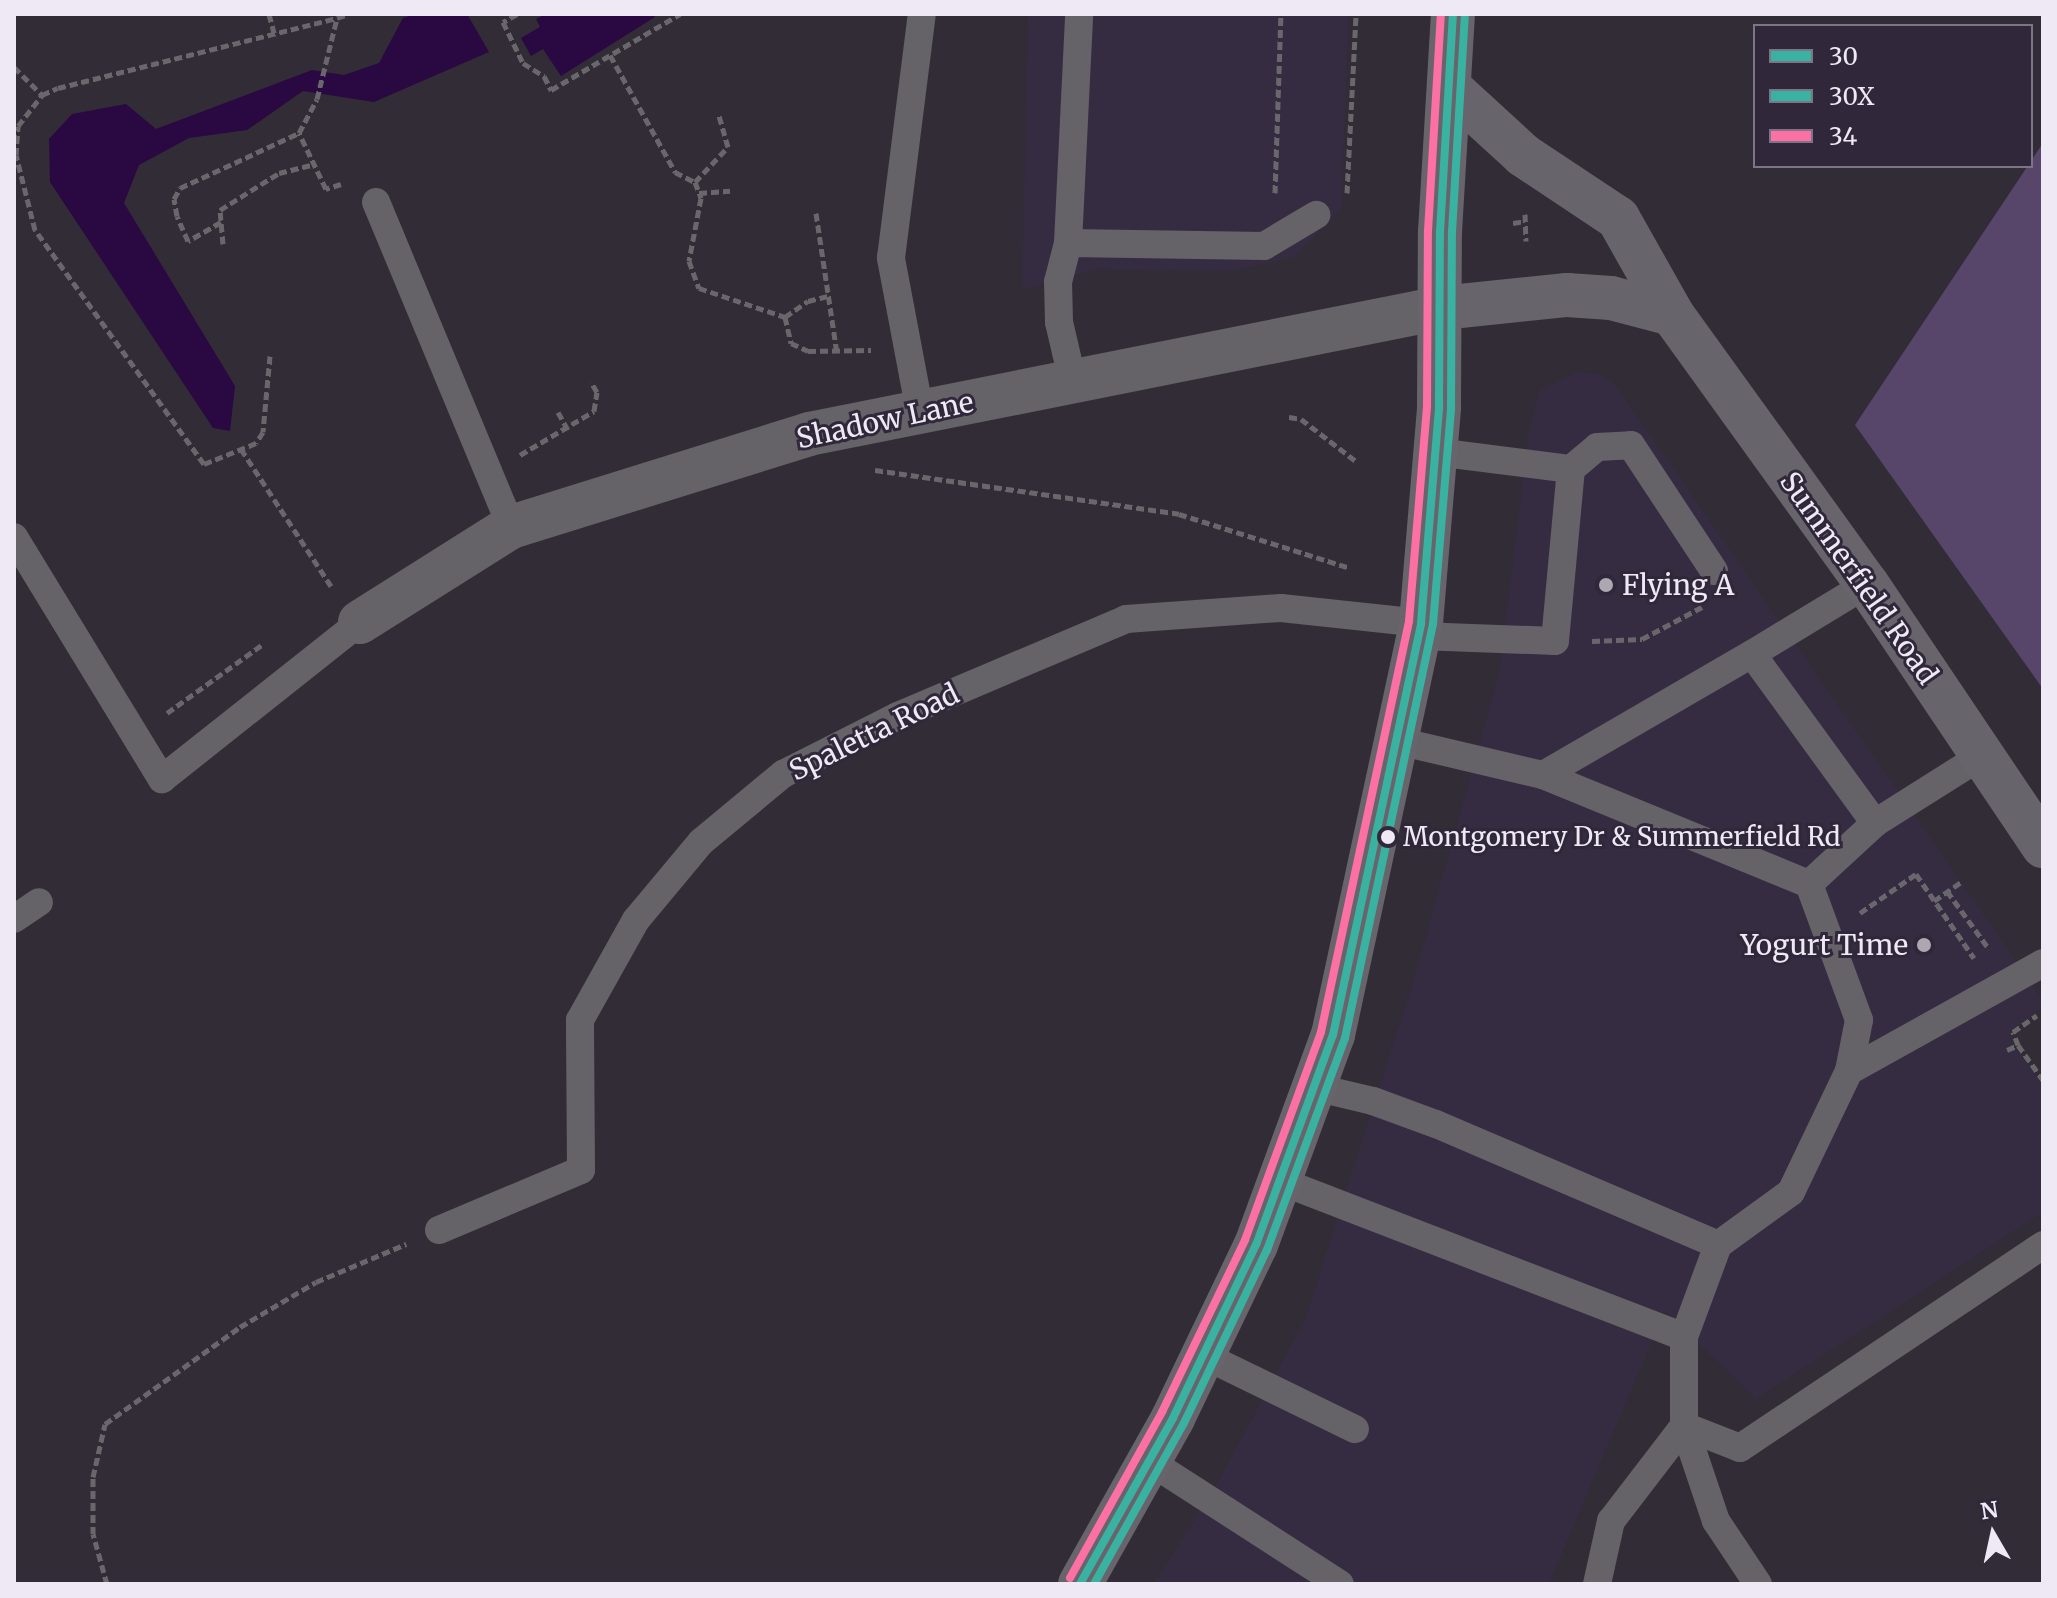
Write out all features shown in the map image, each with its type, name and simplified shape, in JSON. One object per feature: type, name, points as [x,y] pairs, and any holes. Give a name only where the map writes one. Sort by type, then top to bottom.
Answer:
[{"type":"main road","points":[[1080,1584],[1149,1461],[1256,1245],[1333,1035],[1420,629],[1436,452],[1440,232],[1453,14]]},
{"type":"main road","name":"Summerfield Road","points":[[1450,88],[1523,155],[1618,218],[1672,314],[1867,584],[1980,757],[2043,846]]},
{"type":"main road","points":[[1441,308],[1567,295],[1611,298],[1672,314]]},
{"type":"street","name":"Shadow Lane","points":[[360,622],[511,527],[809,434],[1072,378],[1441,308]]},
{"type":"lane","points":[[920,412],[891,258],[922,14]]},
{"type":"lane","points":[[1072,378],[1059,322],[1058,282],[1068,243],[1079,14]]},
{"type":"lane","points":[[376,202],[511,527]]},
{"type":"lane","points":[[1068,243],[1273,242],[1316,215]]},
{"type":"lane","points":[[1555,641],[1571,469],[1597,447],[1631,445],[1714,571]]},
{"type":"lane","points":[[1436,452],[1571,469]]},
{"type":"lane","points":[[14,537],[162,779],[360,622]]},
{"type":"lane","points":[[1543,775],[1867,584]]},
{"type":"lane","name":"Spaletta Road","points":[[439,1230],[581,1170],[580,1020],[636,920],[701,842],[783,774],[898,716],[1126,619],[1281,608],[1420,629],[1555,641]]},
{"type":"lane","points":[[1752,654],[1875,823]]},
{"type":"lane","points":[[1398,741],[1543,775],[1809,884],[1859,1020],[1849,1071],[1791,1192],[1718,1245],[1684,1337],[1684,1426],[1716,1521],[1758,1584]]},
{"type":"lane","points":[[1809,884],[1875,823],[1980,757]]},
{"type":"lane","points":[[14,919],[39,902]]},
{"type":"lane","points":[[1849,1071],[2043,963]]},
{"type":"lane","points":[[1314,1087],[1373,1101],[1436,1124],[1718,1245]]},
{"type":"lane","points":[[1280,1181],[1684,1337]]},
{"type":"lane","points":[[1684,1426],[1740,1448],[2043,1245]]},
{"type":"lane","points":[[1203,1355],[1355,1429]]},
{"type":"lane","points":[[1597,1584],[1611,1521],[1684,1426]]},
{"type":"lane","points":[[1149,1461],[1340,1584]]},
{"type":"path","points":[[269,14],[275,37]]},
{"type":"path","points":[[270,356],[263,432],[256,443],[204,464],[35,230],[16,155],[18,126],[42,95],[275,37],[348,14]]},
{"type":"path","points":[[517,14],[503,22],[523,63],[544,76],[551,90],[680,14]]},
{"type":"path","points":[[1273,242],[1281,14]]},
{"type":"path","points":[[1346,209],[1356,14]]},
{"type":"path","points":[[221,222],[188,241],[175,207],[180,188],[299,133],[317,99],[337,18]]},
{"type":"path","points":[[610,55],[675,172],[695,182],[699,193],[689,261],[699,288],[785,317]]},
{"type":"path","points":[[14,67],[42,95]]},
{"type":"path","points":[[695,182],[728,147],[719,115]]},
{"type":"path","points":[[299,133],[326,189],[368,175],[376,202]]},
{"type":"path","points":[[223,244],[220,210],[279,173],[314,164]]},
{"type":"path","points":[[699,193],[730,191]]},
{"type":"path","points":[[1524,208],[1526,241]]},
{"type":"path","points":[[816,213],[837,353]]},
{"type":"path","points":[[1513,223],[1525,221]]},
{"type":"path","points":[[785,317],[808,301],[828,296]]},
{"type":"path","points":[[785,317],[791,343],[808,351],[837,353],[907,344]]},
{"type":"path","points":[[486,469],[568,430],[594,411],[597,392],[591,382]]},
{"type":"path","points":[[558,412],[568,430]]},
{"type":"path","points":[[1289,417],[1301,419],[1356,461]]},
{"type":"path","points":[[863,466],[885,473],[1179,514],[1350,568]]},
{"type":"path","points":[[1555,641],[1642,639],[1711,602]]},
{"type":"path","points":[[135,735],[273,637]]},
{"type":"path","points":[[1853,918],[1916,874],[1974,958],[1989,949],[1947,891]]},
{"type":"path","points":[[1934,901],[1961,882]]},
{"type":"path","points":[[2043,1011],[2013,1032],[2018,1045],[2043,1080]]},
{"type":"path","points":[[2007,1050],[2018,1045]]},
{"type":"path","points":[[107,1584],[93,1534],[93,1477],[105,1424],[240,1327],[316,1282],[439,1230]]},
{"type":"shaded area","points":[[414,14],[467,14],[489,52],[374,102],[303,91],[247,130],[189,138],[139,165],[124,203],[235,386],[230,431],[213,428],[50,182],[49,139],[72,114],[126,104],[156,129],[312,70],[344,75],[379,63],[403,18]]},
{"type":"shaded area","points":[[546,14],[653,14],[655,17],[561,76],[543,49],[531,56],[521,38],[540,27],[536,19]]},
{"type":"shaded area","points":[[1028,14],[1349,14],[1341,208],[1294,257],[1232,271],[1096,269],[1022,290]]},
{"type":"shaded area","points":[[2043,143],[2043,689],[1855,425],[2026,168],[2033,168],[2033,158]]},
{"type":"shaded area","points":[[1578,372],[1602,375],[1615,385],[2043,1000],[2043,1007],[2010,1031],[2012,1043],[2043,1085],[2043,1212],[1756,1399],[1665,1310],[1549,1584],[1154,1584],[1219,1480],[1305,1320],[1413,982],[1499,674],[1529,431],[1540,390]]},
{"type":"transit line","name":"34","points":[[1070,1578],[1162,1412],[1245,1240],[1321,1032],[1409,621],[1427,406],[1428,231],[1441,14]]},
{"type":"transit line","name":"30","points":[[1080,1584],[1173,1418],[1256,1245],[1333,1035],[1421,623],[1439,407],[1440,232],[1453,14]]},
{"type":"transit line","name":"30X","points":[[1094,1584],[1184,1423],[1267,1250],[1345,1038],[1433,624],[1451,408],[1452,232],[1465,15]]},
{"type":"place","name":"Flying A","points":[[1606,585]]},
{"type":"place","name":"Montgomery Dr & Summerfield Rd","points":[[1388,837]]},
{"type":"place","name":"Yogurt Time","points":[[1924,945]]}]
